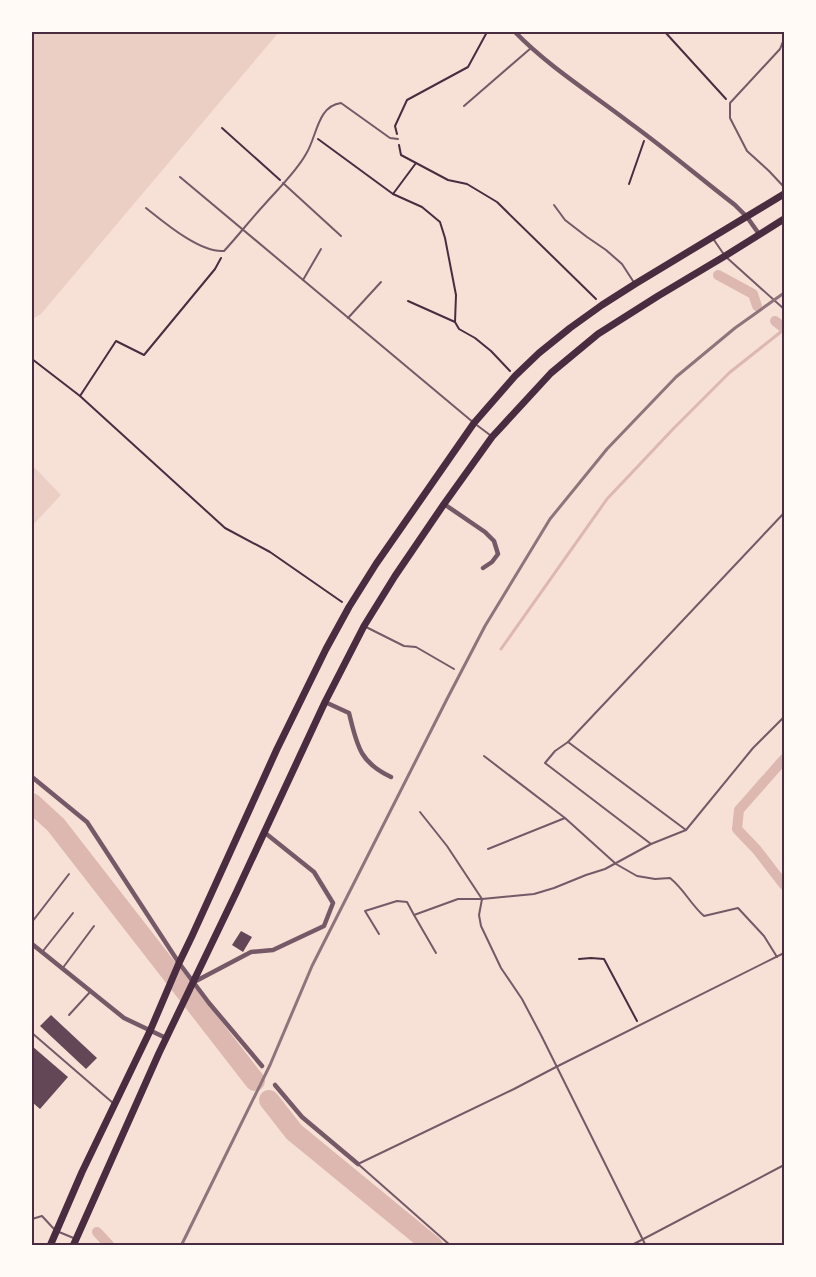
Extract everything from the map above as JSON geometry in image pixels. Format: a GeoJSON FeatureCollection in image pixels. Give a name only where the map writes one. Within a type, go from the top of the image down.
{"type":"FeatureCollection","features":[{"type":"Feature","properties":{"kind":"main road"},"geometry":{"type":"LineString","coordinates":[[50,1245],[277,750],[326,649],[349,607],[383,554],[474,423],[515,376],[547,346],[602,305],[784,194]]}},
{"type":"Feature","properties":{"kind":"main road"},"geometry":{"type":"LineString","coordinates":[[74,1242],[325,702],[364,626],[444,504],[492,437],[551,373],[598,334],[784,219]]}},
{"type":"Feature","properties":{"kind":"street"},"geometry":{"type":"LineString","coordinates":[[515,32],[531,48],[581,88],[632,124],[735,205],[759,234]]}},
{"type":"Feature","properties":{"kind":"street"},"geometry":{"type":"LineString","coordinates":[[444,504],[494,540],[498,554],[483,568]]}},
{"type":"Feature","properties":{"kind":"street"},"geometry":{"type":"LineString","coordinates":[[325,702],[349,713],[358,749],[376,770],[391,777]]}},
{"type":"Feature","properties":{"kind":"street"},"geometry":{"type":"LineString","coordinates":[[32,777],[87,822],[178,965],[262,1066]]}},
{"type":"Feature","properties":{"kind":"street"},"geometry":{"type":"LineString","coordinates":[[193,985],[251,952],[273,950],[324,926],[333,903],[314,872],[264,832]]}},
{"type":"Feature","properties":{"kind":"street"},"geometry":{"type":"LineString","coordinates":[[32,944],[124,1018],[167,1038]]}},
{"type":"Feature","properties":{"kind":"street"},"geometry":{"type":"LineString","coordinates":[[275,1085],[302,1117],[358,1164]]}},
{"type":"Feature","properties":{"kind":"lane"},"geometry":{"type":"LineString","coordinates":[[784,39],[780,49],[730,103],[730,118],[747,151],[784,187]]}},
{"type":"Feature","properties":{"kind":"lane"},"geometry":{"type":"LineString","coordinates":[[464,106],[531,48]]}},
{"type":"Feature","properties":{"kind":"lane"},"geometry":{"type":"LineString","coordinates":[[146,208],[197,244],[218,252],[224,251],[307,153],[326,110],[333,104],[341,103],[390,138],[398,140]]}},
{"type":"Feature","properties":{"kind":"lane"},"geometry":{"type":"LineString","coordinates":[[180,177],[492,437]]}},
{"type":"Feature","properties":{"kind":"lane"},"geometry":{"type":"LineString","coordinates":[[283,183],[341,236]]}},
{"type":"Feature","properties":{"kind":"lane"},"geometry":{"type":"LineString","coordinates":[[554,205],[565,220],[622,264],[635,284]]}},
{"type":"Feature","properties":{"kind":"lane"},"geometry":{"type":"LineString","coordinates":[[713,237],[725,256],[784,309]]}},
{"type":"Feature","properties":{"kind":"lane"},"geometry":{"type":"LineString","coordinates":[[302,280],[321,249]]}},
{"type":"Feature","properties":{"kind":"lane"},"geometry":{"type":"LineString","coordinates":[[348,318],[381,282]]}},
{"type":"Feature","properties":{"kind":"lane"},"geometry":{"type":"LineString","coordinates":[[651,844],[545,763],[555,751],[568,742],[784,513]]}},
{"type":"Feature","properties":{"kind":"lane"},"geometry":{"type":"LineString","coordinates":[[364,626],[404,646],[416,647],[454,669]]}},
{"type":"Feature","properties":{"kind":"lane"},"geometry":{"type":"LineString","coordinates":[[414,915],[458,899],[516,897],[554,888],[586,874],[605,869],[651,844],[686,830],[753,748],[784,717]]}},
{"type":"Feature","properties":{"kind":"lane"},"geometry":{"type":"LineString","coordinates":[[568,742],[686,830]]}},
{"type":"Feature","properties":{"kind":"lane"},"geometry":{"type":"LineString","coordinates":[[484,756],[565,818],[616,864],[637,876],[654,879],[670,878],[704,916],[738,908],[764,936],[777,957]]}},
{"type":"Feature","properties":{"kind":"lane"},"geometry":{"type":"LineString","coordinates":[[420,812],[482,899],[479,915],[481,926],[501,968],[522,999],[646,1245]]}},
{"type":"Feature","properties":{"kind":"lane"},"geometry":{"type":"LineString","coordinates":[[488,849],[565,818]]}},
{"type":"Feature","properties":{"kind":"lane"},"geometry":{"type":"LineString","coordinates":[[32,922],[69,874]]}},
{"type":"Feature","properties":{"kind":"lane"},"geometry":{"type":"LineString","coordinates":[[379,934],[365,911],[397,901],[407,902],[436,953]]}},
{"type":"Feature","properties":{"kind":"lane"},"geometry":{"type":"LineString","coordinates":[[42,953],[73,913]]}},
{"type":"Feature","properties":{"kind":"lane"},"geometry":{"type":"LineString","coordinates":[[62,970],[94,926]]}},
{"type":"Feature","properties":{"kind":"lane"},"geometry":{"type":"LineString","coordinates":[[451,1245],[358,1164],[503,1095],[555,1066],[784,953]]}},
{"type":"Feature","properties":{"kind":"lane"},"geometry":{"type":"LineString","coordinates":[[69,1015],[90,992]]}},
{"type":"Feature","properties":{"kind":"lane"},"geometry":{"type":"LineString","coordinates":[[32,1033],[114,1104]]}},
{"type":"Feature","properties":{"kind":"lane"},"geometry":{"type":"LineString","coordinates":[[630,1245],[784,1165]]}},
{"type":"Feature","properties":{"kind":"lane"},"geometry":{"type":"LineString","coordinates":[[32,1219],[42,1216],[56,1231],[74,1242]]}},
{"type":"Feature","properties":{"kind":"path"},"geometry":{"type":"LineString","coordinates":[[487,32],[468,67],[407,100],[395,126],[401,154],[448,180],[467,184],[496,202],[602,305]]}},
{"type":"Feature","properties":{"kind":"path"},"geometry":{"type":"LineString","coordinates":[[665,32],[730,103]]}},
{"type":"Feature","properties":{"kind":"path"},"geometry":{"type":"LineString","coordinates":[[222,128],[283,183]]}},
{"type":"Feature","properties":{"kind":"path"},"geometry":{"type":"LineString","coordinates":[[629,184],[646,135]]}},
{"type":"Feature","properties":{"kind":"path"},"geometry":{"type":"LineString","coordinates":[[313,136],[393,194],[422,207],[440,222],[456,295],[455,322],[459,329],[491,351],[515,376]]}},
{"type":"Feature","properties":{"kind":"path"},"geometry":{"type":"LineString","coordinates":[[393,194],[416,163]]}},
{"type":"Feature","properties":{"kind":"path"},"geometry":{"type":"LineString","coordinates":[[80,396],[116,341],[144,356],[215,269],[224,251]]}},
{"type":"Feature","properties":{"kind":"path"},"geometry":{"type":"LineString","coordinates":[[408,301],[455,322]]}},
{"type":"Feature","properties":{"kind":"path"},"geometry":{"type":"LineString","coordinates":[[32,359],[80,396],[225,528],[270,552],[349,607]]}},
{"type":"Feature","properties":{"kind":"path"},"geometry":{"type":"LineString","coordinates":[[579,960],[604,959],[640,1026]]}},
{"type":"Feature","properties":{"kind":"shaded area"},"geometry":{"type":"Polygon","coordinates":[[[32,32],[279,32],[41,314],[32,319],[32,32]]]}},
{"type":"Feature","properties":{"kind":"shaded area"},"geometry":{"type":"Polygon","coordinates":[[[32,465],[61,495],[32,526],[32,465]]]}},
{"type":"Feature","properties":{"kind":"building"},"geometry":{"type":"Polygon","coordinates":[[[241,931],[252,937],[243,952],[232,945],[241,931]]]}},
{"type":"Feature","properties":{"kind":"building"},"geometry":{"type":"Polygon","coordinates":[[[51,1015],[97,1058],[86,1069],[40,1026],[51,1015]]]}},
{"type":"Feature","properties":{"kind":"building"},"geometry":{"type":"Polygon","coordinates":[[[32,1046],[68,1077],[40,1109],[32,1102],[32,1046]]]}},
{"type":"Feature","properties":{"kind":"waterway"},"geometry":{"type":"LineString","coordinates":[[718,275],[753,294],[757,306]]}},
{"type":"Feature","properties":{"kind":"waterway"},"geometry":{"type":"LineString","coordinates":[[775,321],[784,328]]}},
{"type":"Feature","properties":{"kind":"waterway"},"geometry":{"type":"LineString","coordinates":[[784,327],[782,331],[784,333]]}},
{"type":"Feature","properties":{"kind":"waterway"},"geometry":{"type":"LineString","coordinates":[[501,649],[607,499],[729,373],[782,331]]}},
{"type":"Feature","properties":{"kind":"waterway"},"geometry":{"type":"LineString","coordinates":[[784,759],[739,810],[737,829],[757,850],[784,885]]}},
{"type":"Feature","properties":{"kind":"waterway"},"geometry":{"type":"LineString","coordinates":[[32,803],[56,825],[255,1081]]}},
{"type":"Feature","properties":{"kind":"waterway"},"geometry":{"type":"LineString","coordinates":[[269,1100],[294,1132],[433,1246]]}},
{"type":"Feature","properties":{"kind":"waterway"},"geometry":{"type":"LineString","coordinates":[[97,1232],[110,1246]]}},
{"type":"Feature","properties":{"kind":"railway"},"geometry":{"type":"LineString","coordinates":[[181,1246],[270,1065],[312,966],[447,699],[485,626],[550,519],[607,449],[676,377],[735,328],[784,293]]}}]}
